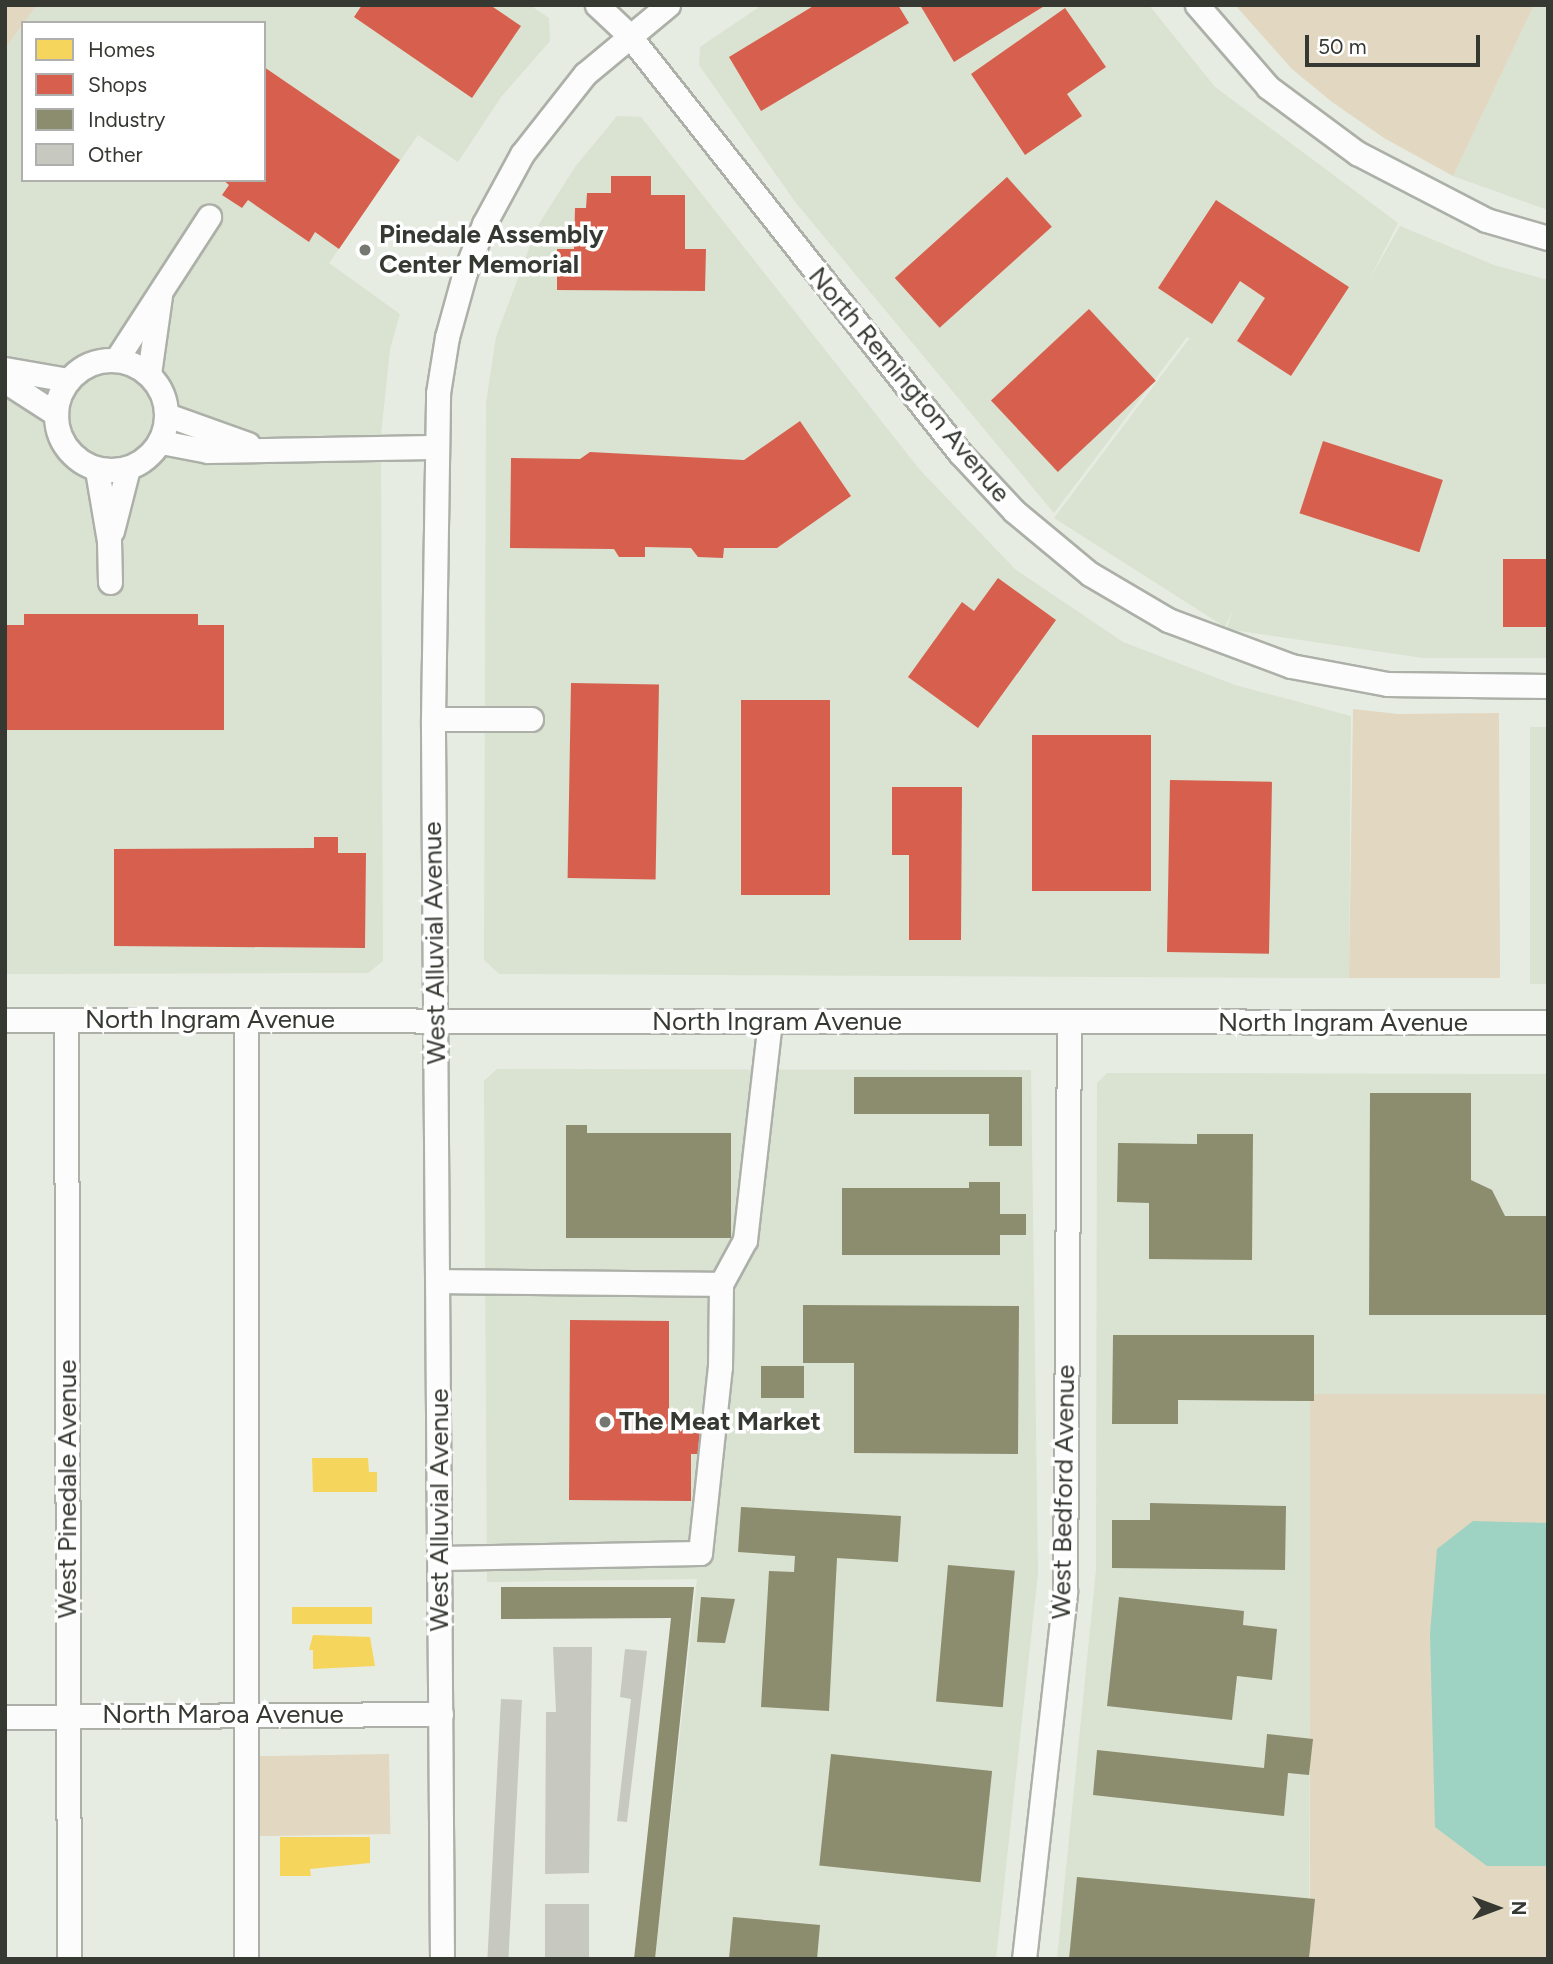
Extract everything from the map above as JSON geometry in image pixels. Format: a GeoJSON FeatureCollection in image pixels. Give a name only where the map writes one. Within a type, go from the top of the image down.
{"type":"FeatureCollection","features":[{"type":"Feature","properties":{"kind":"street","name":"North Remington Avenue"},"geometry":{"type":"LineString","coordinates":[[597,5],[628,34],[960,453],[1014,511],[1090,574],[1168,620],[1291,666],[1387,684],[1548,686]]}},
{"type":"Feature","properties":{"kind":"street","name":"West Alluvial Avenue"},"geometry":{"type":"LineString","coordinates":[[442,1959],[440,1281],[433,719],[434,447],[447,337],[484,224],[548,116],[628,34],[668,5]]}},
{"type":"Feature","properties":{"kind":"street"},"geometry":{"type":"LineString","coordinates":[[1197,5],[1268,87],[1357,153],[1451,205],[1548,238]]}},
{"type":"Feature","properties":{"kind":"street"},"geometry":{"type":"LineString","coordinates":[[116,360],[209,217]]}},
{"type":"Feature","properties":{"kind":"street"},"geometry":{"type":"LineString","coordinates":[[149,374],[161,290]]}},
{"type":"Feature","properties":{"kind":"street"},"geometry":{"type":"LineString","coordinates":[[116,360],[149,374],[160,388],[167,415],[161,442],[150,456],[128,468],[97,470],[67,449],[56,414],[68,380],[82,368],[116,360]]}},
{"type":"Feature","properties":{"kind":"street"},"geometry":{"type":"LineString","coordinates":[[5,369],[68,380]]}},
{"type":"Feature","properties":{"kind":"street"},"geometry":{"type":"LineString","coordinates":[[5,381],[56,414]]}},
{"type":"Feature","properties":{"kind":"street"},"geometry":{"type":"LineString","coordinates":[[167,415],[261,448]]}},
{"type":"Feature","properties":{"kind":"street"},"geometry":{"type":"LineString","coordinates":[[161,442],[208,451],[434,447]]}},
{"type":"Feature","properties":{"kind":"street"},"geometry":{"type":"LineString","coordinates":[[109,541],[128,468]]}},
{"type":"Feature","properties":{"kind":"street"},"geometry":{"type":"LineString","coordinates":[[97,470],[109,541],[110,582]]}},
{"type":"Feature","properties":{"kind":"street"},"geometry":{"type":"LineString","coordinates":[[433,719],[531,719]]}},
{"type":"Feature","properties":{"kind":"street","name":"North Ingram Avenue"},"geometry":{"type":"LineString","coordinates":[[5,1020],[1548,1022]]}},
{"type":"Feature","properties":{"kind":"street","name":"West Pinedale Avenue"},"geometry":{"type":"LineString","coordinates":[[66,1020],[69,1959]]}},
{"type":"Feature","properties":{"kind":"street"},"geometry":{"type":"LineString","coordinates":[[246,1020],[246,1959]]}},
{"type":"Feature","properties":{"kind":"street"},"geometry":{"type":"LineString","coordinates":[[440,1558],[700,1553],[720,1367],[721,1284],[746,1240],[770,1022]]}},
{"type":"Feature","properties":{"kind":"street","name":"West Bedford Avenue"},"geometry":{"type":"LineString","coordinates":[[1024,1959],[1065,1592],[1069,1023]]}},
{"type":"Feature","properties":{"kind":"street"},"geometry":{"type":"LineString","coordinates":[[440,1281],[721,1284]]}},
{"type":"Feature","properties":{"kind":"street","name":"North Maroa Avenue"},"geometry":{"type":"LineString","coordinates":[[5,1717],[441,1714]]}},
{"type":"Feature","properties":{"kind":"shaded area"},"geometry":{"type":"Polygon","coordinates":[[[5,5],[37,5],[25,21],[21,21],[21,27],[5,49],[5,5]]]}},
{"type":"Feature","properties":{"kind":"shaded area"},"geometry":{"type":"Polygon","coordinates":[[[37,5],[530,5],[549,18],[550,41],[501,97],[458,162],[418,135],[329,263],[400,314],[390,349],[381,435],[383,961],[368,973],[5,974],[5,49],[21,28],[21,182],[266,182],[266,21],[25,21],[37,5]]]}},
{"type":"Feature","properties":{"kind":"shaded area"},"geometry":{"type":"Polygon","coordinates":[[[762,5],[1149,5],[1215,87],[1398,223],[1369,280],[1400,226],[1494,265],[1548,280],[1548,658],[1423,658],[1226,629],[1234,608],[1225,627],[1054,518],[1189,339],[1197,344],[1187,337],[1054,513],[796,203],[699,65],[700,47],[762,5]]]}},
{"type":"Feature","properties":{"kind":"shaded area"},"geometry":{"type":"Polygon","coordinates":[[[1235,5],[1534,5],[1453,176],[1384,138],[1332,102],[1292,69],[1235,5]]]}},
{"type":"Feature","properties":{"kind":"shaded area"},"geometry":{"type":"Polygon","coordinates":[[[1534,5],[1548,5],[1548,210],[1453,176],[1534,5]]]}},
{"type":"Feature","properties":{"kind":"shaded area"},"geometry":{"type":"Polygon","coordinates":[[[617,116],[641,117],[920,470],[1015,569],[1123,642],[1235,685],[1351,716],[1349,978],[499,974],[484,960],[486,403],[496,337],[537,227],[575,167],[617,116]]]}},
{"type":"Feature","properties":{"kind":"shaded area"},"geometry":{"type":"Polygon","coordinates":[[[1353,709],[1398,714],[1499,713],[1500,978],[1349,978],[1353,709]]]}},
{"type":"Feature","properties":{"kind":"shaded area"},"geometry":{"type":"Polygon","coordinates":[[[1530,727],[1548,727],[1548,984],[1530,984],[1530,727]]]}},
{"type":"Feature","properties":{"kind":"shaded area"},"geometry":{"type":"Polygon","coordinates":[[[497,1069],[1031,1070],[1038,1573],[996,1959],[655,1959],[697,1579],[487,1582],[484,1081],[497,1069]]]}},
{"type":"Feature","properties":{"kind":"shaded area"},"geometry":{"type":"Polygon","coordinates":[[[1107,1073],[1548,1074],[1548,1394],[1311,1394],[1309,1959],[1057,1959],[1096,1570],[1097,1083],[1107,1073]]]}},
{"type":"Feature","properties":{"kind":"shaded area"},"geometry":{"type":"Polygon","coordinates":[[[1310,1394],[1548,1394],[1548,1959],[1310,1959],[1310,1394]]]}},
{"type":"Feature","properties":{"kind":"shaded area"},"geometry":{"type":"Polygon","coordinates":[[[389,1754],[390,1834],[251,1836],[250,1756],[389,1754]]]}},
{"type":"Feature","properties":{"kind":"water"},"geometry":{"type":"Polygon","coordinates":[[[1473,1521],[1548,1523],[1548,1866],[1487,1866],[1435,1827],[1430,1634],[1437,1549],[1473,1521]]]}},
{"type":"Feature","properties":{"kind":"building: Homes"},"geometry":{"type":"Polygon","coordinates":[[[312,1458],[368,1458],[369,1472],[377,1472],[377,1492],[313,1492],[312,1458]]]}},
{"type":"Feature","properties":{"kind":"building: Homes"},"geometry":{"type":"Polygon","coordinates":[[[292,1607],[372,1607],[372,1624],[292,1624],[292,1607]]]}},
{"type":"Feature","properties":{"kind":"building: Homes"},"geometry":{"type":"Polygon","coordinates":[[[313,1635],[370,1637],[375,1666],[313,1669],[313,1650],[309,1650],[313,1635]]]}},
{"type":"Feature","properties":{"kind":"building: Homes"},"geometry":{"type":"Polygon","coordinates":[[[280,1837],[370,1837],[370,1863],[310,1869],[311,1876],[280,1876],[280,1837]]]}},
{"type":"Feature","properties":{"kind":"building: Shops"},"geometry":{"type":"Polygon","coordinates":[[[362,5],[490,5],[521,26],[472,98],[354,17],[362,5]]]}},
{"type":"Feature","properties":{"kind":"building: Shops"},"geometry":{"type":"Polygon","coordinates":[[[815,5],[898,5],[909,23],[761,111],[729,57],[815,5]]]}},
{"type":"Feature","properties":{"kind":"building: Shops"},"geometry":{"type":"Polygon","coordinates":[[[920,5],[1046,5],[954,62],[920,5]]]}},
{"type":"Feature","properties":{"kind":"building: Shops"},"geometry":{"type":"Polygon","coordinates":[[[1065,8],[1106,67],[1067,94],[1082,116],[1025,155],[971,74],[1065,8]]]}},
{"type":"Feature","properties":{"kind":"building: Shops"},"geometry":{"type":"Polygon","coordinates":[[[266,68],[400,160],[339,249],[315,232],[309,242],[248,200],[242,208],[222,195],[229,185],[225,182],[266,182],[266,68]]]}},
{"type":"Feature","properties":{"kind":"building: Shops"},"geometry":{"type":"Polygon","coordinates":[[[611,176],[651,176],[651,195],[685,195],[685,249],[706,249],[705,291],[557,290],[557,249],[574,249],[575,208],[586,208],[587,193],[611,193],[611,176]]]}},
{"type":"Feature","properties":{"kind":"building: Shops"},"geometry":{"type":"Polygon","coordinates":[[[1007,177],[1052,227],[940,328],[895,278],[1007,177]]]}},
{"type":"Feature","properties":{"kind":"building: Shops"},"geometry":{"type":"Polygon","coordinates":[[[1216,200],[1349,287],[1291,376],[1237,341],[1265,298],[1240,281],[1212,324],[1158,288],[1216,200]]]}},
{"type":"Feature","properties":{"kind":"building: Shops"},"geometry":{"type":"Polygon","coordinates":[[[1089,309],[1156,381],[1058,472],[991,400],[1089,309]]]}},
{"type":"Feature","properties":{"kind":"building: Shops"},"geometry":{"type":"Polygon","coordinates":[[[800,421],[851,496],[777,548],[724,548],[723,558],[698,557],[691,548],[645,547],[645,557],[619,557],[614,549],[510,548],[511,458],[580,459],[590,452],[744,460],[800,421]]]}},
{"type":"Feature","properties":{"kind":"building: Shops"},"geometry":{"type":"Polygon","coordinates":[[[1323,441],[1443,480],[1419,552],[1300,513],[1323,441]]]}},
{"type":"Feature","properties":{"kind":"building: Shops"},"geometry":{"type":"Polygon","coordinates":[[[1503,559],[1548,559],[1548,627],[1503,627],[1503,559]]]}},
{"type":"Feature","properties":{"kind":"building: Shops"},"geometry":{"type":"Polygon","coordinates":[[[998,578],[1056,620],[978,728],[908,677],[962,602],[974,611],[998,578]]]}},
{"type":"Feature","properties":{"kind":"building: Shops"},"geometry":{"type":"Polygon","coordinates":[[[24,614],[198,614],[198,625],[224,625],[224,730],[5,730],[5,625],[24,625],[24,614]]]}},
{"type":"Feature","properties":{"kind":"building: Shops"},"geometry":{"type":"Polygon","coordinates":[[[571,683],[659,685],[656,880],[568,878],[571,683]]]}},
{"type":"Feature","properties":{"kind":"building: Shops"},"geometry":{"type":"Polygon","coordinates":[[[741,700],[830,700],[830,895],[741,895],[741,700]]]}},
{"type":"Feature","properties":{"kind":"building: Shops"},"geometry":{"type":"Polygon","coordinates":[[[1032,735],[1151,735],[1151,891],[1032,891],[1032,735]]]}},
{"type":"Feature","properties":{"kind":"building: Shops"},"geometry":{"type":"Polygon","coordinates":[[[1170,780],[1272,782],[1269,954],[1167,952],[1170,780]]]}},
{"type":"Feature","properties":{"kind":"building: Shops"},"geometry":{"type":"Polygon","coordinates":[[[892,787],[962,787],[961,940],[909,940],[909,855],[892,855],[892,787]]]}},
{"type":"Feature","properties":{"kind":"building: Shops"},"geometry":{"type":"Polygon","coordinates":[[[314,837],[338,837],[338,853],[366,853],[365,948],[114,946],[114,849],[314,848],[314,837]]]}},
{"type":"Feature","properties":{"kind":"building: Shops"},"geometry":{"type":"Polygon","coordinates":[[[570,1320],[669,1321],[669,1417],[691,1417],[691,1433],[700,1433],[700,1454],[691,1454],[691,1501],[569,1500],[570,1320]]]}},
{"type":"Feature","properties":{"kind":"building: Industry"},"geometry":{"type":"Polygon","coordinates":[[[854,1077],[1022,1077],[1022,1146],[989,1146],[989,1114],[854,1114],[854,1077]]]}},
{"type":"Feature","properties":{"kind":"building: Industry"},"geometry":{"type":"Polygon","coordinates":[[[1370,1093],[1471,1093],[1471,1180],[1492,1190],[1505,1216],[1548,1216],[1548,1315],[1369,1315],[1370,1093]]]}},
{"type":"Feature","properties":{"kind":"building: Industry"},"geometry":{"type":"Polygon","coordinates":[[[566,1125],[587,1125],[587,1133],[731,1133],[731,1238],[566,1238],[566,1125]]]}},
{"type":"Feature","properties":{"kind":"building: Industry"},"geometry":{"type":"Polygon","coordinates":[[[1197,1134],[1253,1134],[1252,1260],[1149,1259],[1149,1203],[1117,1202],[1118,1143],[1197,1144],[1197,1134]]]}},
{"type":"Feature","properties":{"kind":"building: Industry"},"geometry":{"type":"Polygon","coordinates":[[[969,1182],[1000,1182],[1000,1214],[1026,1214],[1026,1235],[1000,1235],[1000,1255],[842,1255],[842,1188],[969,1188],[969,1182]]]}},
{"type":"Feature","properties":{"kind":"building: Industry"},"geometry":{"type":"Polygon","coordinates":[[[803,1305],[1019,1306],[1018,1454],[854,1453],[854,1363],[803,1363],[803,1305]]]}},
{"type":"Feature","properties":{"kind":"building: Industry"},"geometry":{"type":"Polygon","coordinates":[[[1113,1335],[1314,1335],[1314,1401],[1178,1400],[1178,1424],[1112,1424],[1113,1335]]]}},
{"type":"Feature","properties":{"kind":"building: Industry"},"geometry":{"type":"Polygon","coordinates":[[[761,1366],[804,1366],[804,1398],[761,1398],[761,1366]]]}},
{"type":"Feature","properties":{"kind":"building: Industry"},"geometry":{"type":"Polygon","coordinates":[[[1150,1503],[1286,1506],[1285,1570],[1112,1568],[1112,1520],[1150,1520],[1150,1503]]]}},
{"type":"Feature","properties":{"kind":"building: Industry"},"geometry":{"type":"Polygon","coordinates":[[[741,1507],[901,1516],[898,1562],[837,1558],[829,1711],[761,1707],[769,1571],[794,1572],[795,1556],[738,1552],[741,1507]]]}},
{"type":"Feature","properties":{"kind":"building: Industry"},"geometry":{"type":"Polygon","coordinates":[[[948,1565],[1015,1571],[1003,1707],[936,1701],[948,1565]]]}},
{"type":"Feature","properties":{"kind":"building: Industry"},"geometry":{"type":"Polygon","coordinates":[[[501,1587],[694,1587],[655,1959],[634,1959],[671,1618],[501,1619],[501,1587]]]}},
{"type":"Feature","properties":{"kind":"building: Industry"},"geometry":{"type":"Polygon","coordinates":[[[701,1597],[735,1599],[725,1643],[697,1642],[701,1597]]]}},
{"type":"Feature","properties":{"kind":"building: Industry"},"geometry":{"type":"Polygon","coordinates":[[[1119,1597],[1244,1611],[1243,1625],[1277,1629],[1272,1680],[1237,1676],[1232,1720],[1107,1706],[1119,1597]]]}},
{"type":"Feature","properties":{"kind":"building: Industry"},"geometry":{"type":"Polygon","coordinates":[[[1267,1734],[1313,1739],[1309,1775],[1288,1773],[1284,1816],[1093,1795],[1097,1750],[1264,1768],[1267,1734]]]}},
{"type":"Feature","properties":{"kind":"building: Industry"},"geometry":{"type":"Polygon","coordinates":[[[831,1754],[992,1771],[980,1882],[819,1865],[831,1754]]]}},
{"type":"Feature","properties":{"kind":"building: Industry"},"geometry":{"type":"Polygon","coordinates":[[[1077,1877],[1315,1899],[1309,1959],[1069,1959],[1077,1877]]]}},
{"type":"Feature","properties":{"kind":"building: Industry"},"geometry":{"type":"Polygon","coordinates":[[[733,1917],[820,1925],[817,1959],[729,1959],[733,1917]]]}},
{"type":"Feature","properties":{"kind":"building: Other"},"geometry":{"type":"Polygon","coordinates":[[[553,1647],[592,1647],[589,1873],[545,1874],[546,1712],[556,1712],[553,1647]]]}},
{"type":"Feature","properties":{"kind":"building: Other"},"geometry":{"type":"Polygon","coordinates":[[[625,1649],[647,1651],[627,1822],[617,1821],[631,1699],[620,1697],[625,1649]]]}},
{"type":"Feature","properties":{"kind":"building: Other"},"geometry":{"type":"Polygon","coordinates":[[[501,1699],[522,1700],[508,1959],[487,1959],[501,1699]]]}},
{"type":"Feature","properties":{"kind":"building: Other"},"geometry":{"type":"Polygon","coordinates":[[[545,1904],[589,1904],[589,1959],[545,1959],[545,1904]]]}},
{"type":"Feature","properties":{"kind":"place","name":"Pinedale Assembly Center Memorial"},"geometry":{"type":"Point","coordinates":[365,250]}},
{"type":"Feature","properties":{"kind":"place","name":"The Meat Market"},"geometry":{"type":"Point","coordinates":[605,1422]}}]}
